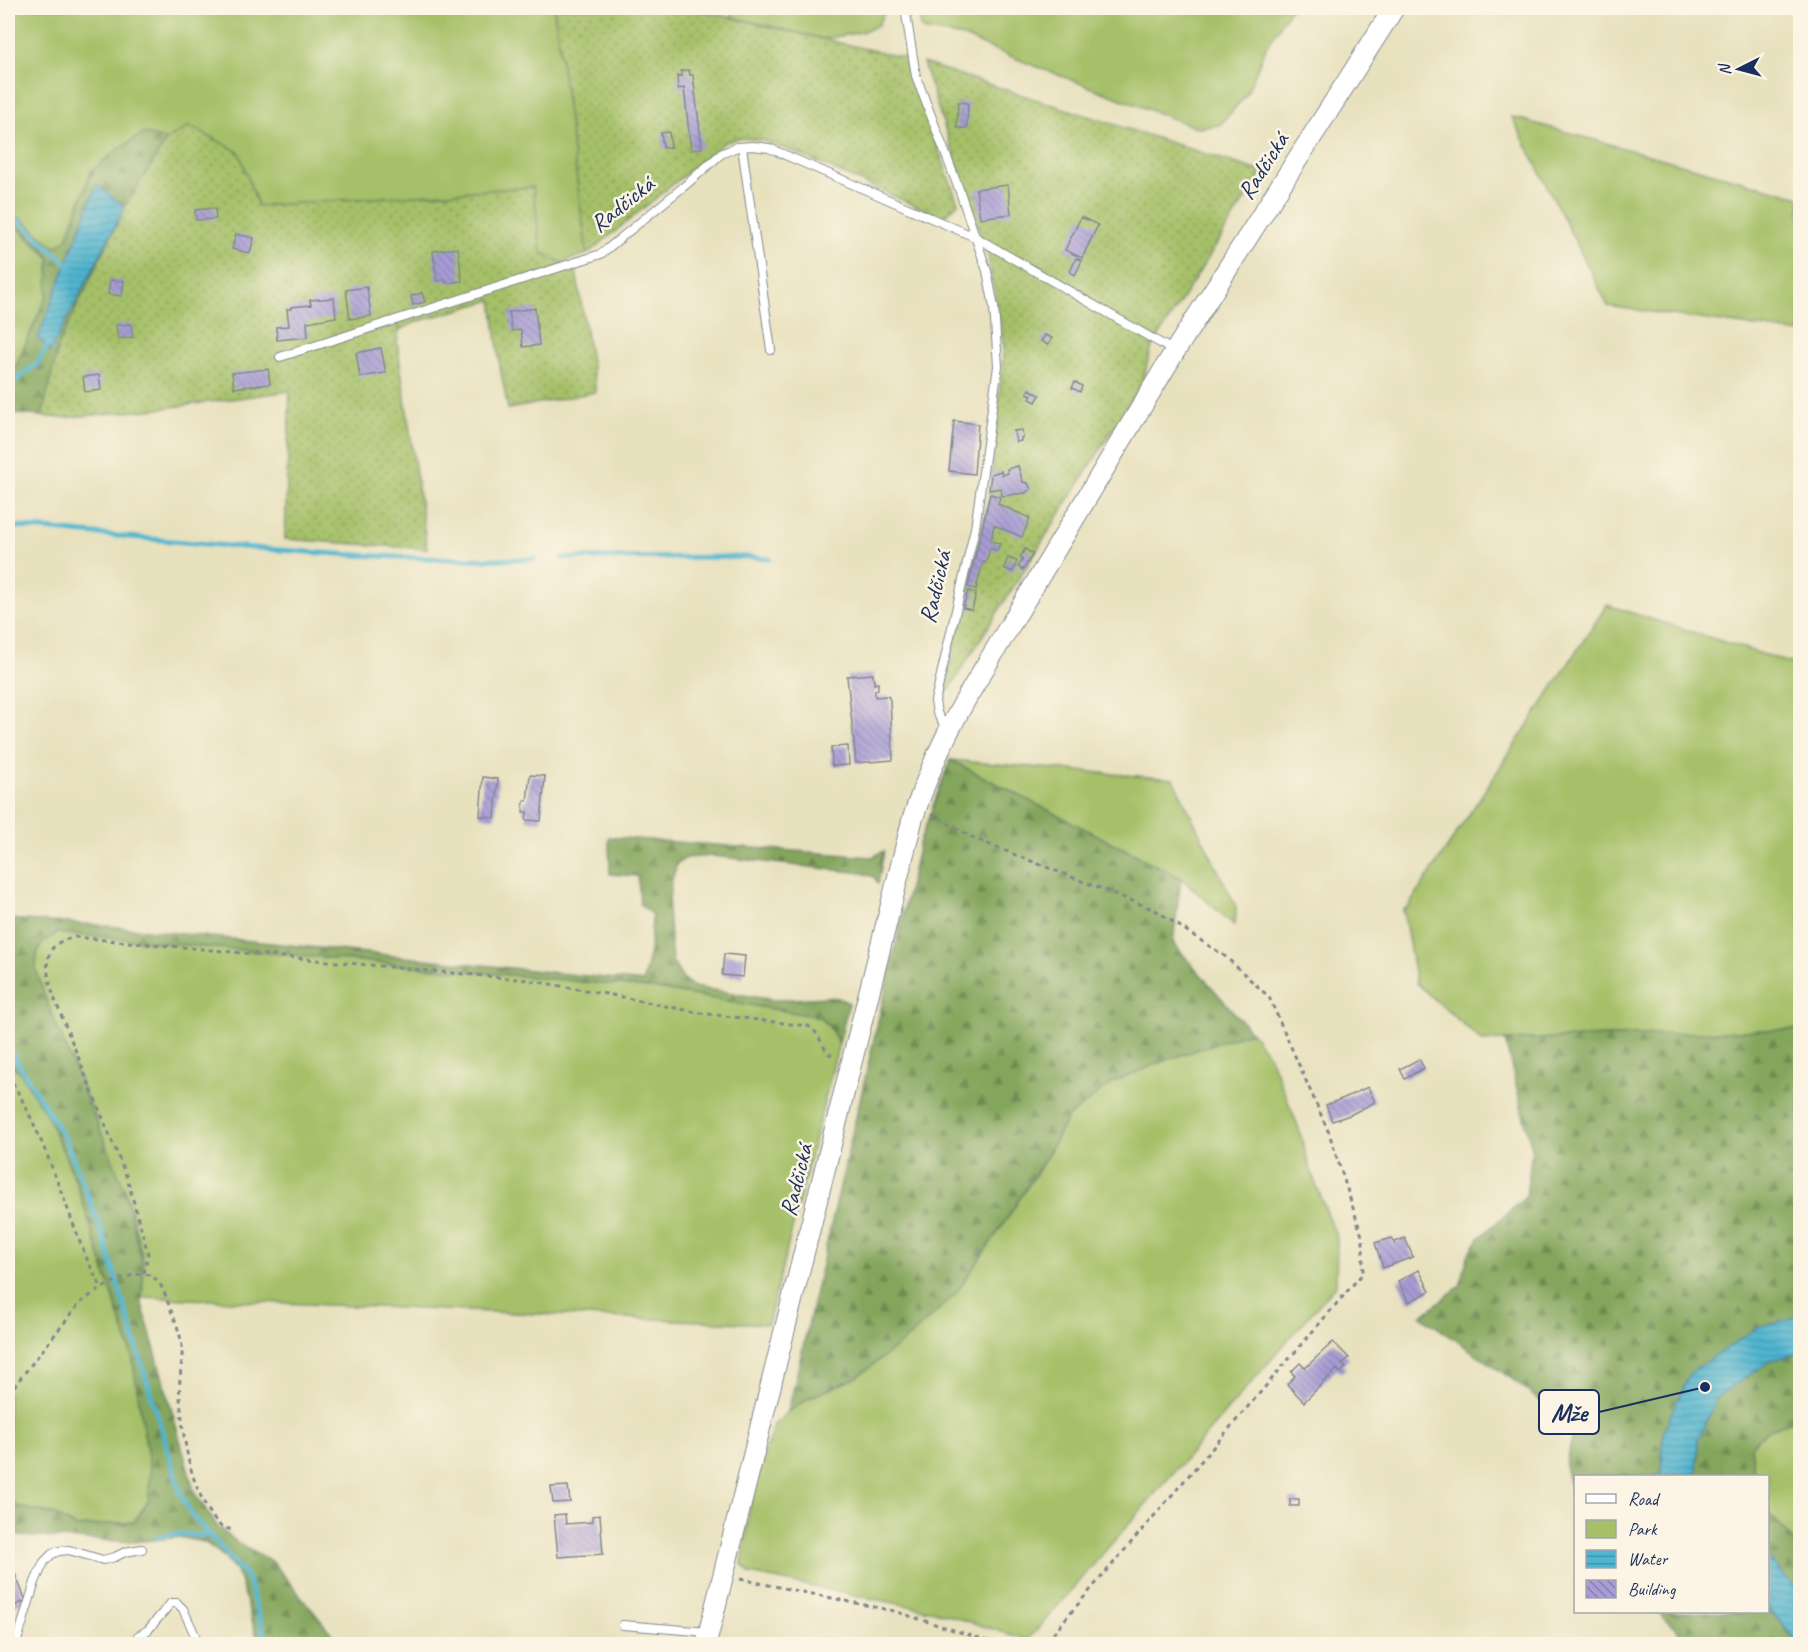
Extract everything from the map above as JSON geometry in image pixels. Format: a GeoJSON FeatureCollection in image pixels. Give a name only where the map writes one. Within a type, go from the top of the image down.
{"type":"FeatureCollection","features":[{"type":"Feature","properties":{"kind":"street","name":"Radčická"},"geometry":{"type":"LineString","coordinates":[[708,1638],[917,805],[929,770],[947,732],[1175,351],[1394,8]]}},
{"type":"Feature","properties":{"kind":"lane","name":"Radčická"},"geometry":{"type":"LineString","coordinates":[[905,12],[916,76],[977,238],[987,272],[993,307],[998,366],[975,528],[935,701],[937,713],[947,732]]}},
{"type":"Feature","properties":{"kind":"lane","name":"Radčická"},"geometry":{"type":"LineString","coordinates":[[280,357],[601,254],[721,154],[753,146],[769,148],[977,238],[1175,351]]}},
{"type":"Feature","properties":{"kind":"lane"},"geometry":{"type":"LineString","coordinates":[[742,147],[771,350]]}},
{"type":"Feature","properties":{"kind":"lane"},"geometry":{"type":"LineString","coordinates":[[16,1644],[35,1582],[44,1562],[52,1554],[69,1550],[103,1560],[142,1549]]}},
{"type":"Feature","properties":{"kind":"lane"},"geometry":{"type":"LineString","coordinates":[[138,1636],[148,1630],[171,1603],[177,1603],[183,1609],[199,1644]]}},
{"type":"Feature","properties":{"kind":"lane"},"geometry":{"type":"LineString","coordinates":[[623,1625],[708,1638]]}},
{"type":"Feature","properties":{"kind":"lane"},"geometry":{"type":"LineString","coordinates":[[8,1639],[11,1644]]}},
{"type":"Feature","properties":{"kind":"path"},"geometry":{"type":"LineString","coordinates":[[917,805],[973,838],[1155,910],[1226,957],[1269,997],[1329,1133],[1363,1239],[1362,1273],[1055,1631],[1047,1644]]}},
{"type":"Feature","properties":{"kind":"path"},"geometry":{"type":"LineString","coordinates":[[144,1274],[148,1253],[127,1178],[55,1000],[48,977],[49,954],[53,947],[63,939],[75,937],[527,980],[700,1013],[808,1026],[819,1036],[829,1054],[854,1054]]}},
{"type":"Feature","properties":{"kind":"path"},"geometry":{"type":"LineString","coordinates":[[8,1075],[42,1142],[87,1258],[102,1288]]}},
{"type":"Feature","properties":{"kind":"path"},"geometry":{"type":"LineString","coordinates":[[8,1394],[79,1304],[102,1288],[128,1277],[151,1275],[161,1286],[181,1339],[180,1397],[194,1480],[200,1496],[218,1525],[226,1530],[232,1529]]}},
{"type":"Feature","properties":{"kind":"path"},"geometry":{"type":"LineString","coordinates":[[723,1575],[894,1611],[997,1644]]}},
{"type":"Feature","properties":{"kind":"green space"},"geometry":{"type":"Polygon","coordinates":[[[8,8],[554,8],[587,254],[560,263],[541,252],[533,187],[258,206],[239,153],[189,127],[167,140],[143,133],[91,171],[67,239],[55,248],[8,208],[8,8]]]}},
{"type":"Feature","properties":{"kind":"green space"},"geometry":{"type":"Polygon","coordinates":[[[554,8],[690,8],[910,59],[914,83],[958,203],[943,218],[792,151],[761,140],[740,138],[725,142],[587,254],[554,8]]]}},
{"type":"Feature","properties":{"kind":"green space"},"geometry":{"type":"Polygon","coordinates":[[[732,8],[887,8],[877,26],[861,32],[825,39],[732,17],[732,8]]]}},
{"type":"Feature","properties":{"kind":"green space"},"geometry":{"type":"Polygon","coordinates":[[[917,8],[1291,8],[1266,47],[1246,95],[1220,125],[1197,128],[964,37],[922,30],[917,8]]]}},
{"type":"Feature","properties":{"kind":"green space"},"geometry":{"type":"Polygon","coordinates":[[[923,63],[1262,172],[1152,347],[1141,385],[946,694],[943,692],[990,494],[1004,346],[988,257],[923,63]]]}},
{"type":"Feature","properties":{"kind":"green space"},"geometry":{"type":"Polygon","coordinates":[[[1512,117],[1800,197],[1800,333],[1608,306],[1512,117]]]}},
{"type":"Feature","properties":{"kind":"green space"},"geometry":{"type":"Polygon","coordinates":[[[189,126],[239,152],[258,206],[533,187],[541,252],[576,271],[596,392],[508,409],[500,367],[492,300],[416,322],[399,330],[397,342],[427,549],[285,539],[290,391],[158,409],[61,418],[42,416],[59,344],[127,203],[167,140],[189,126]]]}},
{"type":"Feature","properties":{"kind":"green space"},"geometry":{"type":"Polygon","coordinates":[[[143,133],[167,140],[127,203],[59,344],[42,416],[8,413],[8,381],[47,295],[50,258],[41,247],[8,219],[8,208],[55,247],[67,239],[91,172],[114,152],[143,133]]]}},
{"type":"Feature","properties":{"kind":"green space"},"geometry":{"type":"Polygon","coordinates":[[[8,219],[50,258],[47,295],[8,381],[8,219]]]}},
{"type":"Feature","properties":{"kind":"green space"},"geometry":{"type":"Polygon","coordinates":[[[1607,605],[1800,666],[1800,732],[1797,750],[1800,760],[1800,1029],[1482,1041],[1416,983],[1403,910],[1408,907],[1607,605]]]}},
{"type":"Feature","properties":{"kind":"green space"},"geometry":{"type":"Polygon","coordinates":[[[950,760],[1173,779],[1236,907],[1235,926],[1181,878],[950,760]]]}},
{"type":"Feature","properties":{"kind":"green space"},"geometry":{"type":"Polygon","coordinates":[[[950,760],[1181,878],[1173,943],[1251,1032],[1166,1060],[1113,1082],[1068,1117],[1008,1217],[957,1292],[913,1334],[857,1377],[809,1398],[788,1412],[919,844],[950,760]]]}},
{"type":"Feature","properties":{"kind":"green space"},"geometry":{"type":"Polygon","coordinates":[[[609,837],[872,857],[884,851],[878,883],[874,877],[863,873],[712,856],[686,858],[677,863],[671,883],[668,910],[672,960],[682,978],[694,987],[774,1000],[838,998],[849,1003],[839,1043],[829,1026],[820,1017],[651,988],[57,933],[43,942],[37,953],[36,970],[48,1005],[125,1190],[143,1265],[142,1304],[195,1494],[218,1527],[245,1548],[272,1561],[340,1644],[259,1644],[235,1569],[222,1555],[204,1542],[179,1537],[134,1542],[20,1536],[8,1527],[8,1499],[18,1507],[53,1514],[76,1527],[134,1522],[149,1500],[150,1470],[132,1356],[76,1181],[48,1117],[20,1072],[8,1062],[8,919],[98,925],[643,982],[650,951],[652,915],[640,904],[638,876],[610,874],[609,837]]]}},
{"type":"Feature","properties":{"kind":"green space"},"geometry":{"type":"Polygon","coordinates":[[[57,933],[650,988],[820,1017],[829,1026],[839,1043],[768,1324],[142,1297],[142,1255],[125,1190],[48,1005],[36,970],[37,953],[43,942],[57,933]]]}},
{"type":"Feature","properties":{"kind":"green space"},"geometry":{"type":"Polygon","coordinates":[[[1800,1029],[1800,1316],[1758,1328],[1664,1430],[1661,1475],[1574,1475],[1574,1500],[1565,1466],[1575,1428],[1516,1382],[1421,1316],[1460,1286],[1469,1253],[1480,1237],[1526,1197],[1532,1150],[1505,1040],[1800,1029]]]}},
{"type":"Feature","properties":{"kind":"green space"},"geometry":{"type":"Polygon","coordinates":[[[1251,1032],[1270,1057],[1298,1126],[1310,1169],[1337,1239],[1336,1285],[1028,1640],[935,1611],[750,1574],[742,1564],[750,1505],[774,1425],[809,1398],[857,1377],[913,1334],[957,1292],[1046,1158],[1068,1117],[1113,1082],[1166,1060],[1251,1032]]]}},
{"type":"Feature","properties":{"kind":"green space"},"geometry":{"type":"Polygon","coordinates":[[[8,1062],[20,1072],[48,1117],[76,1181],[132,1356],[150,1470],[149,1500],[134,1522],[76,1527],[53,1514],[18,1507],[8,1499],[8,1062]]]}},
{"type":"Feature","properties":{"kind":"green space"},"geometry":{"type":"Polygon","coordinates":[[[1800,1353],[1800,1418],[1767,1430],[1751,1446],[1754,1475],[1698,1475],[1698,1439],[1717,1397],[1772,1360],[1800,1353]]]}},
{"type":"Feature","properties":{"kind":"green space"},"geometry":{"type":"Polygon","coordinates":[[[1800,1418],[1800,1550],[1769,1512],[1769,1475],[1754,1475],[1751,1446],[1767,1430],[1800,1418]]]}},
{"type":"Feature","properties":{"kind":"green space"},"geometry":{"type":"Polygon","coordinates":[[[1769,1512],[1800,1550],[1800,1593],[1769,1559],[1769,1512]]]}},
{"type":"Feature","properties":{"kind":"green space"},"geometry":{"type":"Polygon","coordinates":[[[1769,1609],[1796,1644],[1686,1644],[1682,1635],[1659,1613],[1769,1613],[1769,1609]]]}},
{"type":"Feature","properties":{"kind":"water"},"geometry":{"type":"Polygon","coordinates":[[[97,185],[125,207],[50,352],[38,338],[97,185]]]}},
{"type":"Feature","properties":{"kind":"water"},"geometry":{"type":"Polygon","coordinates":[[[1800,1316],[1800,1353],[1772,1360],[1717,1397],[1698,1439],[1698,1475],[1661,1475],[1664,1430],[1690,1373],[1758,1327],[1800,1316]]]}},
{"type":"Feature","properties":{"kind":"water"},"geometry":{"type":"Polygon","coordinates":[[[1769,1559],[1800,1593],[1800,1644],[1796,1644],[1795,1639],[1769,1609],[1769,1559]]]}},
{"type":"Feature","properties":{"kind":"building"},"geometry":{"type":"Polygon","coordinates":[[[689,70],[690,75],[693,75],[702,148],[691,150],[684,88],[678,89],[677,76],[682,76],[681,71],[689,70]]]}},
{"type":"Feature","properties":{"kind":"building"},"geometry":{"type":"Polygon","coordinates":[[[958,102],[968,103],[967,128],[957,128],[958,102]]]}},
{"type":"Feature","properties":{"kind":"building"},"geometry":{"type":"Polygon","coordinates":[[[669,132],[671,147],[663,148],[661,133],[669,132]]]}},
{"type":"Feature","properties":{"kind":"building"},"geometry":{"type":"Polygon","coordinates":[[[1008,185],[1011,214],[980,218],[976,189],[1008,185]]]}},
{"type":"Feature","properties":{"kind":"building"},"geometry":{"type":"Polygon","coordinates":[[[215,208],[216,219],[196,220],[195,210],[215,208]]]}},
{"type":"Feature","properties":{"kind":"building"},"geometry":{"type":"Polygon","coordinates":[[[1081,217],[1098,225],[1082,258],[1065,250],[1081,217]]]}},
{"type":"Feature","properties":{"kind":"building"},"geometry":{"type":"Polygon","coordinates":[[[236,234],[254,238],[250,253],[232,249],[236,234]]]}},
{"type":"Feature","properties":{"kind":"building"},"geometry":{"type":"Polygon","coordinates":[[[458,248],[462,281],[446,283],[446,280],[437,281],[433,251],[458,248]]]}},
{"type":"Feature","properties":{"kind":"building"},"geometry":{"type":"Polygon","coordinates":[[[1076,258],[1082,261],[1075,275],[1070,272],[1076,258]]]}},
{"type":"Feature","properties":{"kind":"building"},"geometry":{"type":"Polygon","coordinates":[[[110,280],[124,281],[122,296],[108,294],[110,280]]]}},
{"type":"Feature","properties":{"kind":"building"},"geometry":{"type":"Polygon","coordinates":[[[367,287],[371,316],[350,319],[346,290],[367,287]]]}},
{"type":"Feature","properties":{"kind":"building"},"geometry":{"type":"Polygon","coordinates":[[[422,293],[425,302],[413,305],[411,296],[422,293]]]}},
{"type":"Feature","properties":{"kind":"building"},"geometry":{"type":"Polygon","coordinates":[[[334,298],[336,317],[307,322],[308,337],[277,340],[276,327],[289,326],[287,309],[311,305],[310,300],[334,298]]]}},
{"type":"Feature","properties":{"kind":"building"},"geometry":{"type":"Polygon","coordinates":[[[535,308],[539,345],[523,347],[521,330],[512,331],[509,312],[535,308]]]}},
{"type":"Feature","properties":{"kind":"building"},"geometry":{"type":"Polygon","coordinates":[[[131,324],[133,337],[118,339],[116,325],[131,324]]]}},
{"type":"Feature","properties":{"kind":"building"},"geometry":{"type":"Polygon","coordinates":[[[1045,335],[1052,338],[1048,345],[1041,341],[1045,335]]]}},
{"type":"Feature","properties":{"kind":"building"},"geometry":{"type":"Polygon","coordinates":[[[381,348],[386,373],[360,377],[356,353],[381,348]]]}},
{"type":"Feature","properties":{"kind":"building"},"geometry":{"type":"Polygon","coordinates":[[[268,369],[270,384],[234,388],[232,373],[268,369]]]}},
{"type":"Feature","properties":{"kind":"building"},"geometry":{"type":"Polygon","coordinates":[[[99,375],[101,390],[85,392],[83,377],[99,375]]]}},
{"type":"Feature","properties":{"kind":"building"},"geometry":{"type":"Polygon","coordinates":[[[1075,382],[1082,386],[1080,392],[1072,388],[1075,382]]]}},
{"type":"Feature","properties":{"kind":"building"},"geometry":{"type":"Polygon","coordinates":[[[1029,389],[1040,395],[1036,402],[1030,399],[1032,395],[1027,393],[1029,389]]]}},
{"type":"Feature","properties":{"kind":"building"},"geometry":{"type":"Polygon","coordinates":[[[954,421],[978,424],[974,474],[949,471],[954,421]]]}},
{"type":"Feature","properties":{"kind":"building"},"geometry":{"type":"Polygon","coordinates":[[[1022,430],[1021,441],[1016,442],[1014,431],[1022,430]]]}},
{"type":"Feature","properties":{"kind":"building"},"geometry":{"type":"Polygon","coordinates":[[[1018,466],[1023,482],[1028,483],[1031,489],[1025,493],[1002,496],[1001,488],[989,490],[991,474],[1001,471],[1002,475],[1008,473],[1007,469],[1018,466]]]}},
{"type":"Feature","properties":{"kind":"building"},"geometry":{"type":"Polygon","coordinates":[[[990,494],[1000,497],[998,504],[1030,518],[1022,537],[994,525],[991,541],[1000,544],[997,551],[990,548],[986,563],[983,562],[976,589],[968,587],[990,494]]]}},
{"type":"Feature","properties":{"kind":"building"},"geometry":{"type":"Polygon","coordinates":[[[1025,549],[1033,554],[1023,570],[1018,567],[1025,549]]]}},
{"type":"Feature","properties":{"kind":"building"},"geometry":{"type":"Polygon","coordinates":[[[1008,558],[1017,561],[1013,572],[1004,568],[1008,558]]]}},
{"type":"Feature","properties":{"kind":"building"},"geometry":{"type":"Polygon","coordinates":[[[968,591],[976,593],[972,610],[963,608],[968,591]]]}},
{"type":"Feature","properties":{"kind":"building"},"geometry":{"type":"Polygon","coordinates":[[[873,674],[874,684],[878,683],[875,697],[888,696],[890,700],[893,760],[856,763],[847,676],[873,674]]]}},
{"type":"Feature","properties":{"kind":"building"},"geometry":{"type":"Polygon","coordinates":[[[848,746],[849,765],[832,766],[831,747],[848,746]]]}},
{"type":"Feature","properties":{"kind":"building"},"geometry":{"type":"Polygon","coordinates":[[[530,775],[545,776],[541,821],[526,820],[527,812],[523,812],[524,800],[527,801],[530,775]]]}},
{"type":"Feature","properties":{"kind":"building"},"geometry":{"type":"Polygon","coordinates":[[[483,777],[498,779],[495,818],[480,816],[483,777]]]}},
{"type":"Feature","properties":{"kind":"building"},"geometry":{"type":"Polygon","coordinates":[[[724,954],[745,956],[743,977],[722,975],[724,954]]]}},
{"type":"Feature","properties":{"kind":"building"},"geometry":{"type":"Polygon","coordinates":[[[1419,1059],[1424,1068],[1405,1079],[1400,1069],[1419,1059]]]}},
{"type":"Feature","properties":{"kind":"building"},"geometry":{"type":"Polygon","coordinates":[[[1368,1087],[1375,1102],[1332,1121],[1326,1105],[1368,1087]]]}},
{"type":"Feature","properties":{"kind":"building"},"geometry":{"type":"Polygon","coordinates":[[[1392,1238],[1395,1245],[1395,1242],[1405,1238],[1413,1257],[1383,1268],[1375,1243],[1392,1238]]]}},
{"type":"Feature","properties":{"kind":"building"},"geometry":{"type":"Polygon","coordinates":[[[1419,1270],[1430,1291],[1409,1302],[1398,1281],[1419,1270]]]}},
{"type":"Feature","properties":{"kind":"building"},"geometry":{"type":"Polygon","coordinates":[[[1333,1342],[1349,1358],[1342,1364],[1346,1368],[1340,1373],[1337,1369],[1304,1402],[1287,1384],[1295,1376],[1291,1372],[1300,1363],[1305,1368],[1333,1342]]]}},
{"type":"Feature","properties":{"kind":"building"},"geometry":{"type":"Polygon","coordinates":[[[568,1486],[570,1502],[553,1503],[551,1487],[568,1486]]]}},
{"type":"Feature","properties":{"kind":"building"},"geometry":{"type":"Polygon","coordinates":[[[1290,1499],[1299,1499],[1299,1506],[1290,1506],[1290,1499]]]}},
{"type":"Feature","properties":{"kind":"building"},"geometry":{"type":"Polygon","coordinates":[[[565,1514],[566,1524],[592,1522],[592,1516],[600,1515],[603,1554],[558,1557],[554,1515],[565,1514]]]}},
{"type":"Feature","properties":{"kind":"building"},"geometry":{"type":"Polygon","coordinates":[[[8,1556],[26,1601],[8,1608],[8,1556]]]}},
{"type":"Feature","properties":{"kind":"building"},"geometry":{"type":"Polygon","coordinates":[[[1111,1641],[1125,1641],[1125,1644],[1111,1644],[1111,1641]]]}},
{"type":"Feature","properties":{"kind":"waterway"},"geometry":{"type":"LineString","coordinates":[[8,211],[71,267]]}},
{"type":"Feature","properties":{"kind":"waterway"},"geometry":{"type":"LineString","coordinates":[[8,386],[38,363],[48,343]]}},
{"type":"Feature","properties":{"kind":"waterway"},"geometry":{"type":"LineString","coordinates":[[8,526],[336,554],[534,559]]}},
{"type":"Feature","properties":{"kind":"waterway"},"geometry":{"type":"LineString","coordinates":[[562,558],[748,557],[770,559]]}},
{"type":"Feature","properties":{"kind":"waterway"},"geometry":{"type":"LineString","coordinates":[[8,1047],[66,1141],[102,1232],[181,1494],[191,1514],[247,1577],[267,1644]]}},
{"type":"Feature","properties":{"kind":"waterway"},"geometry":{"type":"LineString","coordinates":[[156,1537],[176,1534],[210,1536]]}},
{"type":"Feature","properties":{"kind":"place","name":"Mže"},"geometry":{"type":"Point","coordinates":[1705,1387]}}]}
